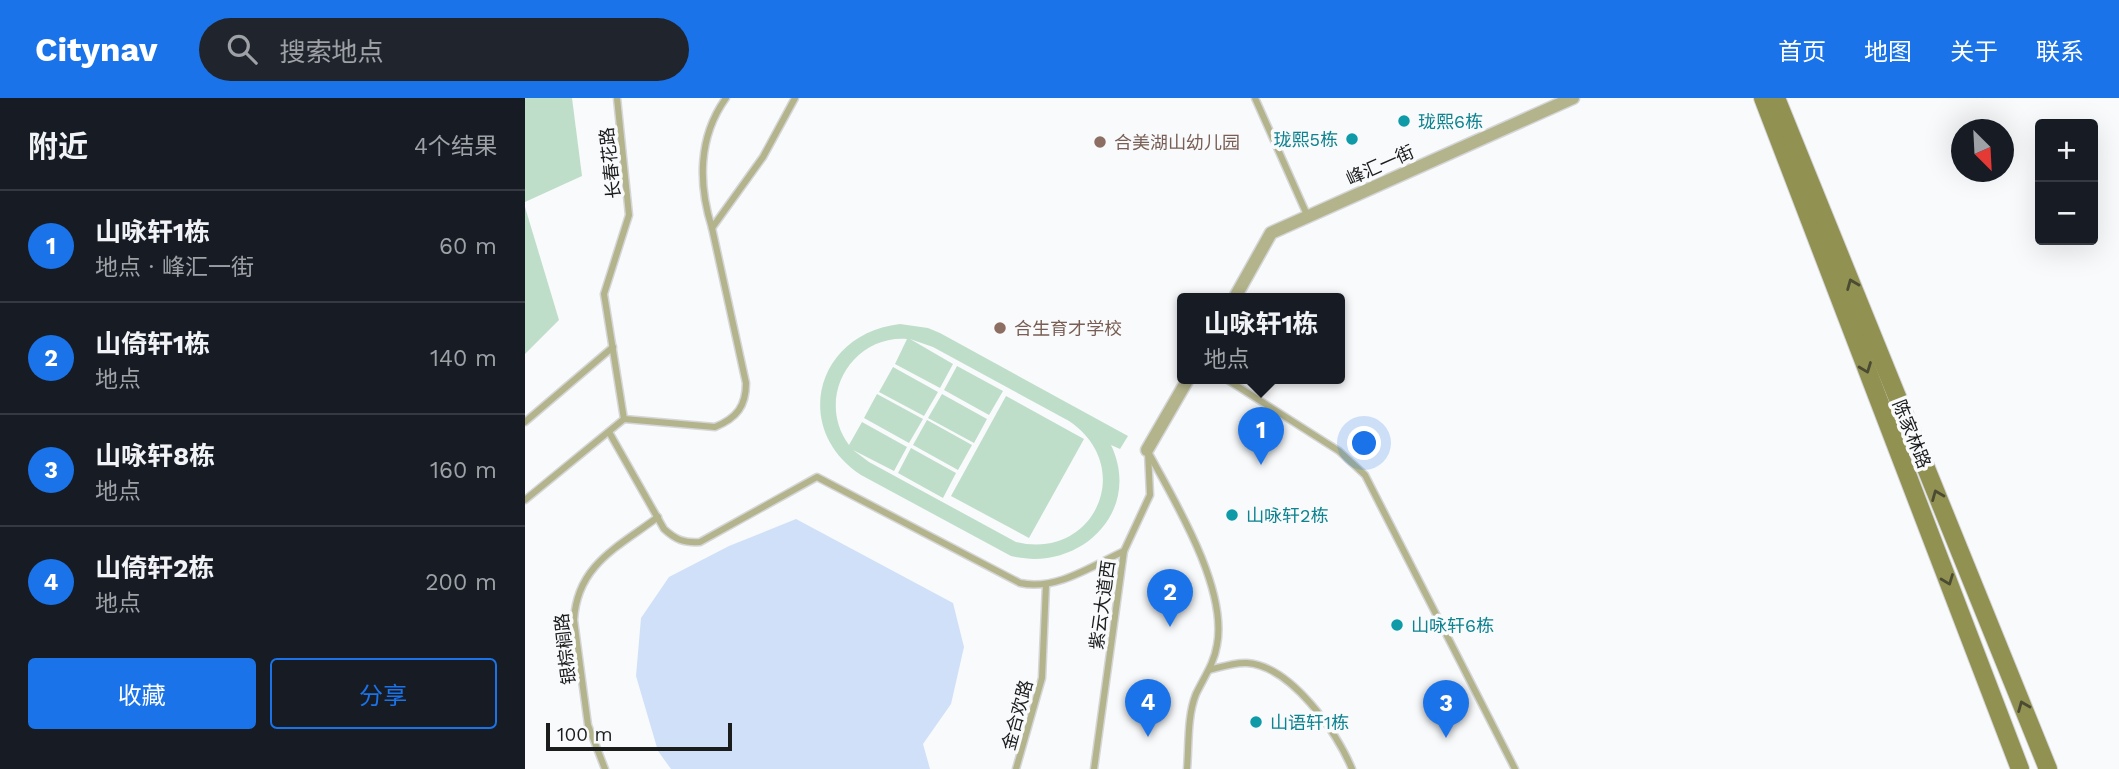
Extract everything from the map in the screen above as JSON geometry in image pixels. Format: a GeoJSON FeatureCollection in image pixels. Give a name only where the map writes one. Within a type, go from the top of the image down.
{"type":"FeatureCollection","features":[{"type":"Feature","properties":{"kind":"main road","name":"陈家林路"},"geometry":{"type":"LineString","coordinates":[[1763,98],[2020,769]]}},
{"type":"Feature","properties":{"kind":"main road","name":"陈家林路"},"geometry":{"type":"LineString","coordinates":[[1776,98],[2048,769]]}},
{"type":"Feature","properties":{"kind":"street","name":"峰汇一街"},"geometry":{"type":"LineString","coordinates":[[1237,293],[1271,233],[1573,98]]}},
{"type":"Feature","properties":{"kind":"street"},"geometry":{"type":"LineString","coordinates":[[1147,450],[1185,384]]}},
{"type":"Feature","properties":{"kind":"lane","name":"长春花路"},"geometry":{"type":"LineString","coordinates":[[617,98],[629,215],[604,294],[624,419]]}},
{"type":"Feature","properties":{"kind":"lane"},"geometry":{"type":"LineString","coordinates":[[525,500],[624,419],[715,427],[729,421],[740,411],[746,398],[746,383],[705,204],[702,179],[703,154],[710,130],[726,98]]}},
{"type":"Feature","properties":{"kind":"lane"},"geometry":{"type":"LineString","coordinates":[[712,228],[763,157],[795,98]]}},
{"type":"Feature","properties":{"kind":"lane"},"geometry":{"type":"LineString","coordinates":[[1255,98],[1308,216]]}},
{"type":"Feature","properties":{"kind":"lane"},"geometry":{"type":"LineString","coordinates":[[525,422],[613,347]]}},
{"type":"Feature","properties":{"kind":"lane"},"geometry":{"type":"LineString","coordinates":[[1234,384],[1339,451],[1365,475],[1515,769]]}},
{"type":"Feature","properties":{"kind":"lane"},"geometry":{"type":"LineString","coordinates":[[609,432],[664,530],[674,538],[687,542],[700,541],[817,477],[1020,583],[1046,585],[1124,551]]}},
{"type":"Feature","properties":{"kind":"lane"},"geometry":{"type":"LineString","coordinates":[[1147,450],[1213,585],[1218,604],[1217,644],[1192,709],[1187,769]]}},
{"type":"Feature","properties":{"kind":"lane","name":"紫云大道西"},"geometry":{"type":"LineString","coordinates":[[1094,769],[1124,551],[1150,495],[1147,450]]}},
{"type":"Feature","properties":{"kind":"lane","name":"银棕榈路"},"geometry":{"type":"LineString","coordinates":[[605,769],[588,725],[574,620],[575,603],[589,572],[658,517]]}},
{"type":"Feature","properties":{"kind":"lane","name":"金合欢路"},"geometry":{"type":"LineString","coordinates":[[1016,769],[1042,678],[1046,585]]}},
{"type":"Feature","properties":{"kind":"lane"},"geometry":{"type":"LineString","coordinates":[[1209,670],[1247,663],[1262,666],[1275,674],[1303,695],[1326,721],[1345,750],[1352,769]]}},
{"type":"Feature","properties":{"kind":"green space"},"geometry":{"type":"Polygon","coordinates":[[[525,98],[572,98],[582,176],[525,202],[525,98]]]}},
{"type":"Feature","properties":{"kind":"green space"},"geometry":{"type":"Polygon","coordinates":[[[525,207],[559,320],[525,354],[525,207]]]}},
{"type":"Feature","properties":{"kind":"green space"},"geometry":{"type":"Polygon","coordinates":[[[900,324],[928,328],[1128,436],[1120,449],[1111,445],[1119,470],[1118,493],[1111,514],[1099,532],[1081,546],[1060,555],[1036,559],[1011,556],[861,475],[839,455],[825,433],[820,409],[823,385],[832,363],[849,345],[872,331],[900,324]],[[907,339],[887,341],[870,347],[855,359],[844,373],[836,408],[839,427],[849,445],[862,422],[907,447],[894,471],[853,450],[869,462],[1016,542],[1043,544],[1067,538],[1085,524],[1097,506],[1103,485],[1100,462],[1089,440],[1069,421],[933,347],[910,339],[953,364],[940,388],[895,364],[907,339]]]}},
{"type":"Feature","properties":{"kind":"green space"},"geometry":{"type":"Polygon","coordinates":[[[957,366],[1003,391],[989,415],[944,390],[957,366]]]}},
{"type":"Feature","properties":{"kind":"green space"},"geometry":{"type":"Polygon","coordinates":[[[893,367],[938,392],[924,416],[879,392],[893,367]]]}},
{"type":"Feature","properties":{"kind":"green space"},"geometry":{"type":"Polygon","coordinates":[[[877,394],[923,419],[909,443],[864,418],[877,394]]]}},
{"type":"Feature","properties":{"kind":"green space"},"geometry":{"type":"Polygon","coordinates":[[[942,394],[987,419],[974,443],[928,418],[942,394]]]}},
{"type":"Feature","properties":{"kind":"green space"},"geometry":{"type":"Polygon","coordinates":[[[1006,396],[1084,439],[1029,538],[951,496],[1006,396]]]}},
{"type":"Feature","properties":{"kind":"green space"},"geometry":{"type":"Polygon","coordinates":[[[927,420],[972,445],[958,470],[913,445],[927,420]]]}},
{"type":"Feature","properties":{"kind":"green space"},"geometry":{"type":"Polygon","coordinates":[[[911,448],[956,473],[943,498],[898,473],[911,448]]]}},
{"type":"Feature","properties":{"kind":"water"},"geometry":{"type":"Polygon","coordinates":[[[796,519],[953,603],[964,647],[951,704],[923,744],[930,769],[671,769],[658,751],[636,676],[641,618],[669,577],[729,546],[796,519]]]}},
{"type":"Feature","properties":{"kind":"place","name":"珑熙6栋"},"geometry":{"type":"Point","coordinates":[1404,121]}},
{"type":"Feature","properties":{"kind":"place","name":"珑熙5栋"},"geometry":{"type":"Point","coordinates":[1352,139]}},
{"type":"Feature","properties":{"kind":"place","name":"合美湖山幼儿园"},"geometry":{"type":"Point","coordinates":[1100,142]}},
{"type":"Feature","properties":{"kind":"place","name":"合生育才学校"},"geometry":{"type":"Point","coordinates":[1000,328]}},
{"type":"Feature","properties":{"kind":"place","name":"山咏轩1栋"},"geometry":{"type":"Point","coordinates":[1261,465]}},
{"type":"Feature","properties":{"kind":"place","name":"山咏轩2栋"},"geometry":{"type":"Point","coordinates":[1232,515]}},
{"type":"Feature","properties":{"kind":"place","name":"山咏轩6栋"},"geometry":{"type":"Point","coordinates":[1397,625]}},
{"type":"Feature","properties":{"kind":"place","name":"山倚轩1栋"},"geometry":{"type":"Point","coordinates":[1170,627]}},
{"type":"Feature","properties":{"kind":"place","name":"山语轩1栋"},"geometry":{"type":"Point","coordinates":[1256,722]}},
{"type":"Feature","properties":{"kind":"place","name":"山倚轩2栋"},"geometry":{"type":"Point","coordinates":[1148,737]}},
{"type":"Feature","properties":{"kind":"place","name":"山咏轩8栋"},"geometry":{"type":"Point","coordinates":[1446,738]}}]}
